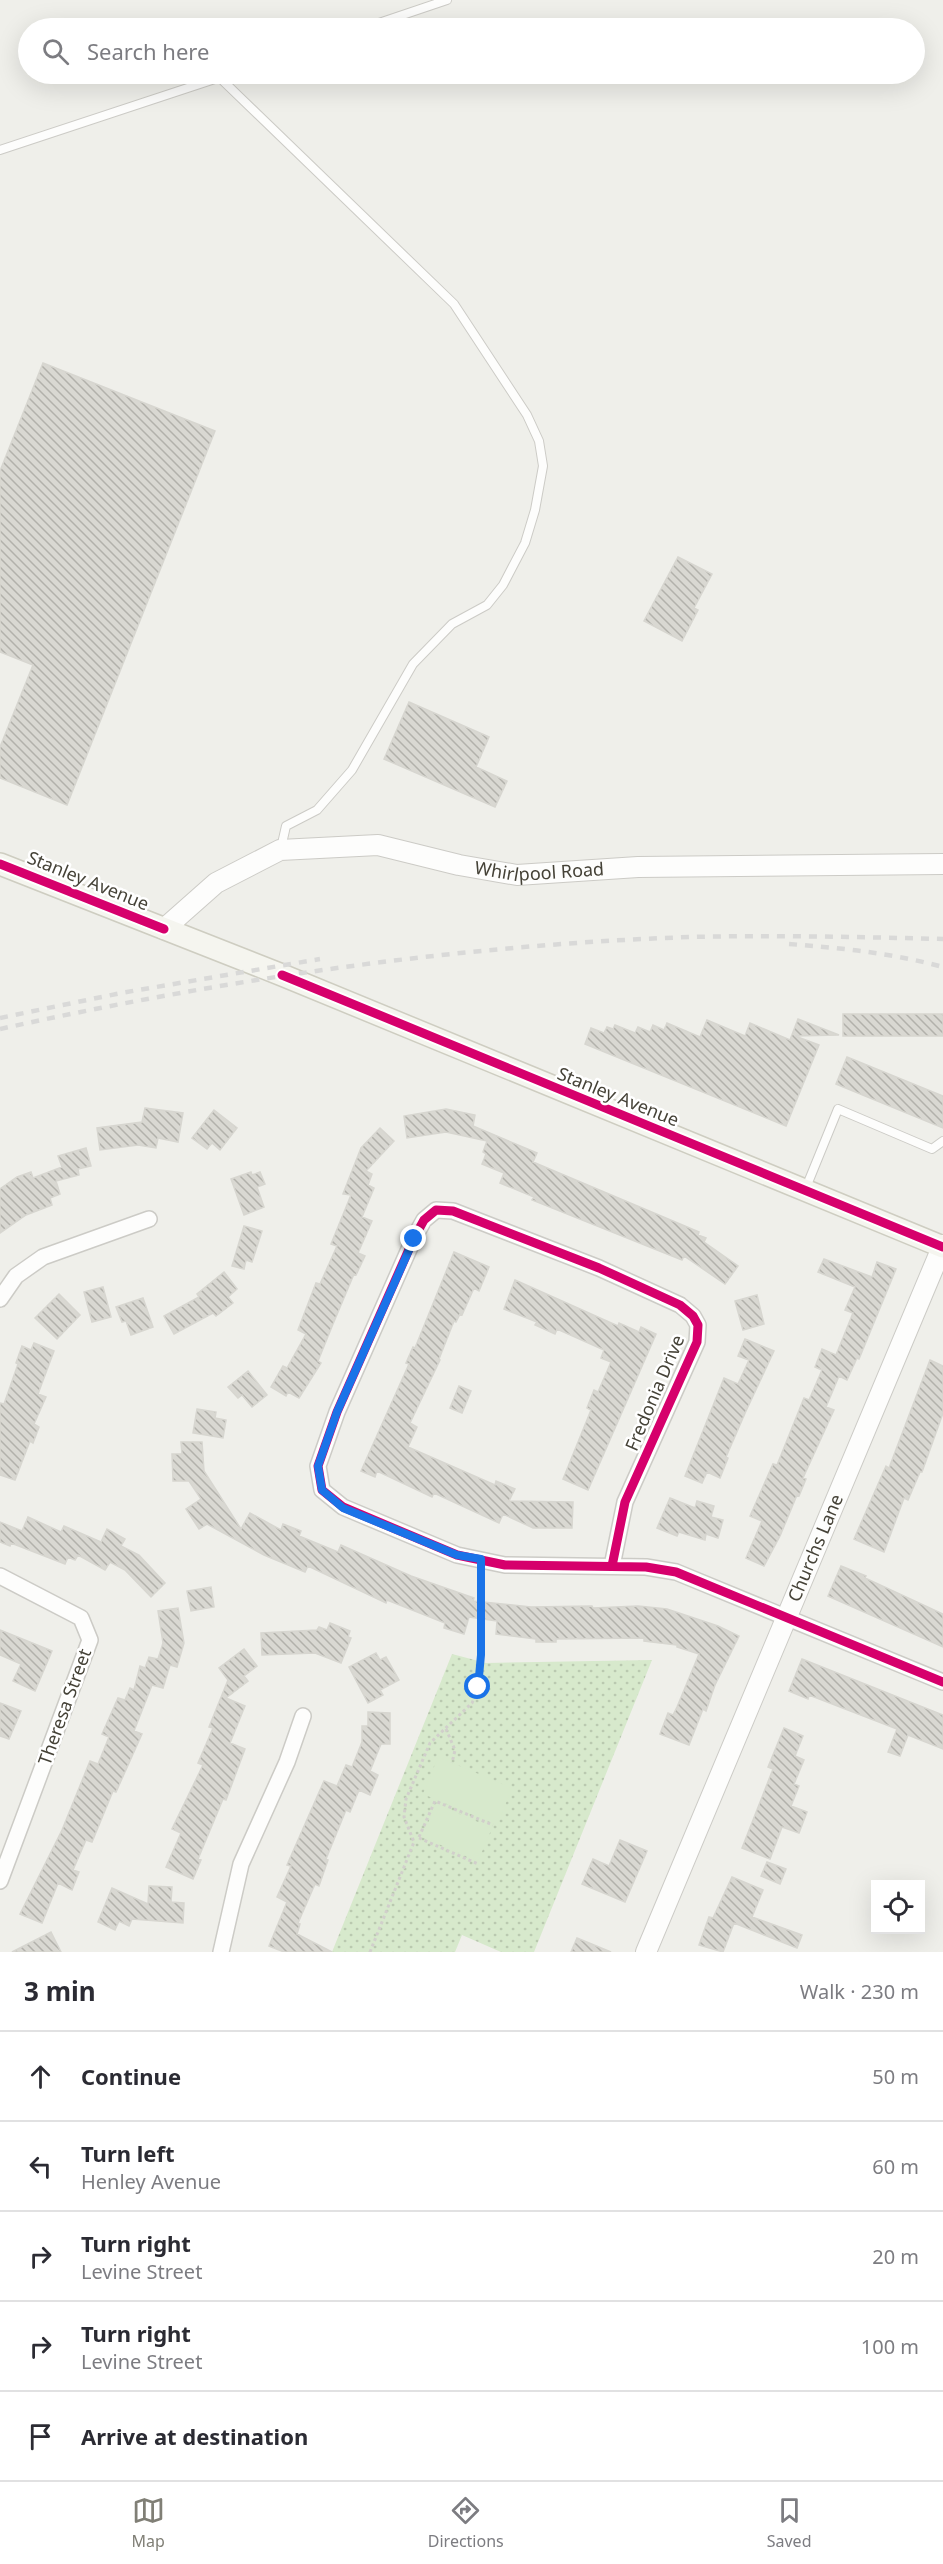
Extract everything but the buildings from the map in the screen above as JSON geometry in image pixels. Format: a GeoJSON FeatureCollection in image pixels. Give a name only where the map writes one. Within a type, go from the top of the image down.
{"type":"FeatureCollection","features":[{"type":"Feature","properties":{"kind":"main road","name":"Stanley Avenue"},"geometry":{"type":"LineString","coordinates":[[0,864],[943,1246]]}},
{"type":"Feature","properties":{"kind":"street","name":"Whirlpool Road"},"geometry":{"type":"LineString","coordinates":[[164,929],[216,883],[280,850],[378,844],[459,865],[517,875],[638,867],[943,864]]}},
{"type":"Feature","properties":{"kind":"street","name":"Fredonia Drive"},"geometry":{"type":"LineString","coordinates":[[481,1559],[457,1555],[343,1508],[322,1490],[318,1466],[337,1412],[414,1239],[424,1220],[436,1209],[453,1211],[599,1268],[680,1305],[693,1316],[698,1325],[697,1342],[625,1502],[612,1566]]}},
{"type":"Feature","properties":{"kind":"street"},"geometry":{"type":"LineString","coordinates":[[0,1299],[16,1276],[43,1257],[149,1219]]}},
{"type":"Feature","properties":{"kind":"street","name":"Churchs Lane"},"geometry":{"type":"LineString","coordinates":[[646,1952],[943,1246]]}},
{"type":"Feature","properties":{"kind":"street"},"geometry":{"type":"LineString","coordinates":[[481,1559],[506,1565],[612,1566],[676,1572],[943,1682]]}},
{"type":"Feature","properties":{"kind":"street","name":"Theresa Street"},"geometry":{"type":"LineString","coordinates":[[0,1576],[81,1618],[90,1640],[0,1881]]}},
{"type":"Feature","properties":{"kind":"street"},"geometry":{"type":"LineString","coordinates":[[221,1952],[242,1864],[286,1762],[303,1716]]}},
{"type":"Feature","properties":{"kind":"lane"},"geometry":{"type":"LineString","coordinates":[[394,18],[447,0]]}},
{"type":"Feature","properties":{"kind":"lane"},"geometry":{"type":"LineString","coordinates":[[0,150],[198,84]]}},
{"type":"Feature","properties":{"kind":"lane"},"geometry":{"type":"LineString","coordinates":[[226,84],[454,304],[527,416],[539,441],[543,466],[535,510],[525,543],[503,585],[487,605],[452,624],[413,664],[352,770],[317,810],[286,826],[280,850]]}},
{"type":"Feature","properties":{"kind":"lane"},"geometry":{"type":"LineString","coordinates":[[804,1191],[838,1109],[932,1149],[943,1141]]}},
{"type":"Feature","properties":{"kind":"path"},"geometry":{"type":"LineString","coordinates":[[478,1863],[416,1837],[405,1822],[404,1805],[430,1743],[472,1704],[477,1692],[481,1655],[481,1559]]}},
{"type":"Feature","properties":{"kind":"path"},"geometry":{"type":"LineString","coordinates":[[446,1729],[455,1750],[452,1763]]}},
{"type":"Feature","properties":{"kind":"path"},"geometry":{"type":"LineString","coordinates":[[370,1952],[416,1837],[435,1801],[493,1825]]}},
{"type":"Feature","properties":{"kind":"green space"},"geometry":{"type":"Polygon","coordinates":[[[452,1654],[486,1663],[652,1660],[534,1952],[501,1952],[462,1935],[455,1952],[332,1952],[452,1654]]]}},
{"type":"Feature","properties":{"kind":"green space"},"geometry":{"type":"Polygon","coordinates":[[[438,1757],[512,1788],[497,1825],[423,1794],[438,1757]]]}},
{"type":"Feature","properties":{"kind":"green space"},"geometry":{"type":"Polygon","coordinates":[[[436,1804],[492,1828],[478,1861],[422,1837],[436,1804]]]}},
{"type":"Feature","properties":{"kind":"railway"},"geometry":{"type":"LineString","coordinates":[[0,1029],[257,980],[429,956],[603,941],[690,937],[943,939]]}},
{"type":"Feature","properties":{"kind":"railway"},"geometry":{"type":"LineString","coordinates":[[789,944],[866,952],[943,967]]}},
{"type":"Feature","properties":{"kind":"railway"},"geometry":{"type":"LineString","coordinates":[[0,1018],[121,993],[320,959]]}},
{"type":"Feature","properties":{"kind":"cycle path"},"geometry":{"type":"LineString","coordinates":[[0,864],[164,929]]}},
{"type":"Feature","properties":{"kind":"cycle path"},"geometry":{"type":"LineString","coordinates":[[282,975],[943,1247]]}},
{"type":"Feature","properties":{"kind":"cycle path"},"geometry":{"type":"LineString","coordinates":[[612,1566],[625,1502],[697,1342],[698,1325],[693,1316],[680,1305],[599,1268],[453,1211],[436,1210],[424,1220],[414,1238],[337,1412],[318,1466],[322,1490],[343,1507],[457,1555],[505,1565],[646,1567],[676,1572],[943,1682]]}},
{"type":"Feature","properties":{"kind":"route"},"geometry":{"type":"LineString","coordinates":[[414,1239],[337,1412],[318,1466],[322,1490],[343,1508],[457,1555],[481,1559],[481,1655],[478,1687]]}}]}
